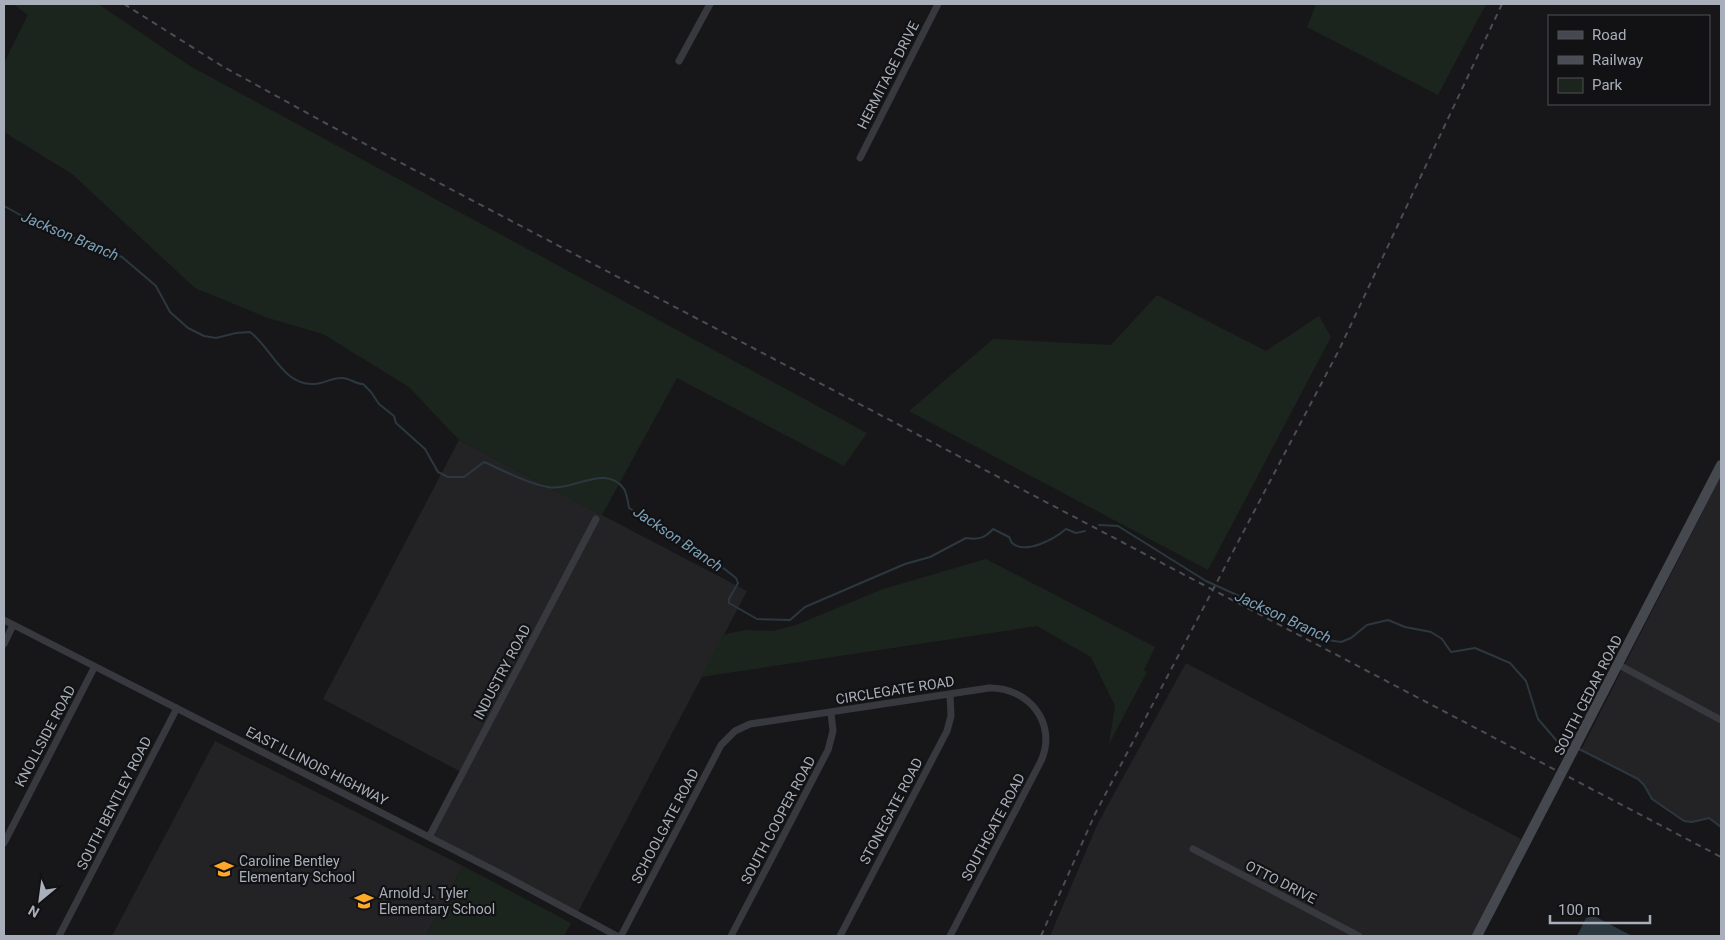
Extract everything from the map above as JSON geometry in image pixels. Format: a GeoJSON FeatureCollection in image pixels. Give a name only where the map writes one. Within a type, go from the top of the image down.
{"type":"FeatureCollection","features":[{"type":"Feature","properties":{"kind":"main road","name":"SOUTH CEDAR ROAD"},"geometry":{"type":"LineString","coordinates":[[1477,936],[1580,741],[1721,465]]}},
{"type":"Feature","properties":{"kind":"street"},"geometry":{"type":"LineString","coordinates":[[680,61],[710,4]]}},
{"type":"Feature","properties":{"kind":"street","name":"HERMITAGE DRIVE"},"geometry":{"type":"LineString","coordinates":[[860,158],[938,4]]}},
{"type":"Feature","properties":{"kind":"street","name":"INDUSTRY ROAD"},"geometry":{"type":"LineString","coordinates":[[430,837],[596,519]]}},
{"type":"Feature","properties":{"kind":"street","name":"EAST ILLINOIS HIGHWAY"},"geometry":{"type":"LineString","coordinates":[[4,620],[94,668],[177,708],[430,837],[617,936]]}},
{"type":"Feature","properties":{"kind":"street"},"geometry":{"type":"LineString","coordinates":[[4,644],[13,625]]}},
{"type":"Feature","properties":{"kind":"street"},"geometry":{"type":"LineString","coordinates":[[1619,665],[1721,720]]}},
{"type":"Feature","properties":{"kind":"street","name":"KNOLLSIDE ROAD"},"geometry":{"type":"LineString","coordinates":[[4,843],[94,668]]}},
{"type":"Feature","properties":{"kind":"street","name":"CIRCLEGATE ROAD"},"geometry":{"type":"LineString","coordinates":[[735,731],[750,724],[989,688],[1009,690],[1031,703],[1038,712],[1044,726]]}},
{"type":"Feature","properties":{"kind":"street","name":"STONEGATE ROAD"},"geometry":{"type":"LineString","coordinates":[[840,936],[947,731],[951,716],[950,694]]}},
{"type":"Feature","properties":{"kind":"street","name":"SOUTH BENTLEY ROAD"},"geometry":{"type":"LineString","coordinates":[[59,936],[177,708]]}},
{"type":"Feature","properties":{"kind":"street","name":"SOUTH COOPER ROAD"},"geometry":{"type":"LineString","coordinates":[[732,936],[828,750],[833,731],[831,713]]}},
{"type":"Feature","properties":{"kind":"street","name":"SOUTHGATE ROAD"},"geometry":{"type":"LineString","coordinates":[[950,936],[1041,762],[1046,745],[1044,726]]}},
{"type":"Feature","properties":{"kind":"street","name":"SCHOOLGATE ROAD"},"geometry":{"type":"LineString","coordinates":[[621,936],[721,745],[735,731]]}},
{"type":"Feature","properties":{"kind":"street","name":"OTTO DRIVE"},"geometry":{"type":"LineString","coordinates":[[1193,849],[1359,936]]}},
{"type":"Feature","properties":{"kind":"shaded area"},"geometry":{"type":"Polygon","coordinates":[[[459,440],[747,591],[578,912],[433,836],[465,774],[323,699],[459,440]]]}},
{"type":"Feature","properties":{"kind":"shaded area"},"geometry":{"type":"Polygon","coordinates":[[[1721,476],[1721,827],[1709,818],[1692,822],[1684,821],[1652,799],[1645,785],[1638,780],[1581,750],[1721,476]]]}},
{"type":"Feature","properties":{"kind":"shaded area"},"geometry":{"type":"Polygon","coordinates":[[[1186,663],[1521,839],[1472,936],[1050,936],[1098,823],[1186,663]]]}},
{"type":"Feature","properties":{"kind":"shaded area","name":"Caroline Bentley Elementary School"},"geometry":{"type":"Polygon","coordinates":[[[215,741],[463,866],[426,936],[112,936],[215,741]]]}},
{"type":"Feature","properties":{"kind":"shaded area"},"geometry":{"type":"Polygon","coordinates":[[[1592,916],[1632,936],[1577,936],[1586,918],[1592,916]]]}},
{"type":"Feature","properties":{"kind":"green space"},"geometry":{"type":"Polygon","coordinates":[[[13,4],[98,4],[190,66],[867,433],[844,466],[677,378],[602,515],[459,440],[409,387],[323,334],[268,318],[195,288],[72,174],[4,132],[4,63],[28,15],[13,4]]]}},
{"type":"Feature","properties":{"kind":"green space"},"geometry":{"type":"Polygon","coordinates":[[[1316,4],[1486,4],[1438,95],[1307,27],[1316,4]]]}},
{"type":"Feature","properties":{"kind":"green space"},"geometry":{"type":"Polygon","coordinates":[[[1157,295],[1266,351],[1319,316],[1331,337],[1208,570],[909,411],[993,339],[1111,345],[1157,295]]]}},
{"type":"Feature","properties":{"kind":"green space"},"geometry":{"type":"Polygon","coordinates":[[[986,559],[1155,647],[1144,670],[1147,672],[1109,744],[1115,706],[1091,657],[1037,626],[701,677],[722,635],[745,630],[773,631],[796,625],[883,589],[986,559]]]}},
{"type":"Feature","properties":{"kind":"green space"},"geometry":{"type":"Polygon","coordinates":[[[463,866],[571,923],[564,936],[426,936],[463,866]]]}},
{"type":"Feature","properties":{"kind":"waterway","name":"Jackson Branch"},"geometry":{"type":"LineString","coordinates":[[4,206],[31,221],[122,257],[156,286],[170,312],[188,328],[204,336],[216,338],[250,332],[294,379],[303,383],[314,384],[344,378],[363,384],[379,404],[394,416],[396,423],[425,449],[438,472],[448,477],[464,477],[484,462],[524,480],[548,487],[567,486],[598,478],[608,478],[617,482],[625,491],[629,508],[697,550],[736,578],[738,583],[729,599],[729,603],[757,619],[790,620],[805,607],[905,564],[930,557],[966,538],[981,538],[993,529],[1009,537],[1012,543],[1025,547],[1047,541],[1066,529],[1076,533],[1085,531]]}},
{"type":"Feature","properties":{"kind":"waterway","name":"Jackson Branch"},"geometry":{"type":"LineString","coordinates":[[1099,525],[1118,526],[1206,581],[1281,615],[1328,640],[1341,642],[1351,638],[1367,625],[1388,620],[1405,627],[1431,632],[1442,639],[1451,652],[1475,648],[1510,663],[1526,681],[1538,719],[1557,741],[1572,745]]}},
{"type":"Feature","properties":{"kind":"waterway","name":"Jackson Branch"},"geometry":{"type":"LineString","coordinates":[[1579,749],[1638,779],[1652,799],[1684,821],[1692,822],[1709,818],[1721,827]]}},
{"type":"Feature","properties":{"kind":"railway"},"geometry":{"type":"LineString","coordinates":[[124,4],[222,66],[327,124],[1721,857]]}},
{"type":"Feature","properties":{"kind":"railway"},"geometry":{"type":"LineString","coordinates":[[1041,936],[1095,814],[1339,350],[1502,4]]}},
{"type":"Feature","properties":{"kind":"place","name":"Caroline Bentley Elementary School"},"geometry":{"type":"Point","coordinates":[224,869]}},
{"type":"Feature","properties":{"kind":"place","name":"Arnold J. Tyler Elementary School"},"geometry":{"type":"Point","coordinates":[364,901]}}]}
